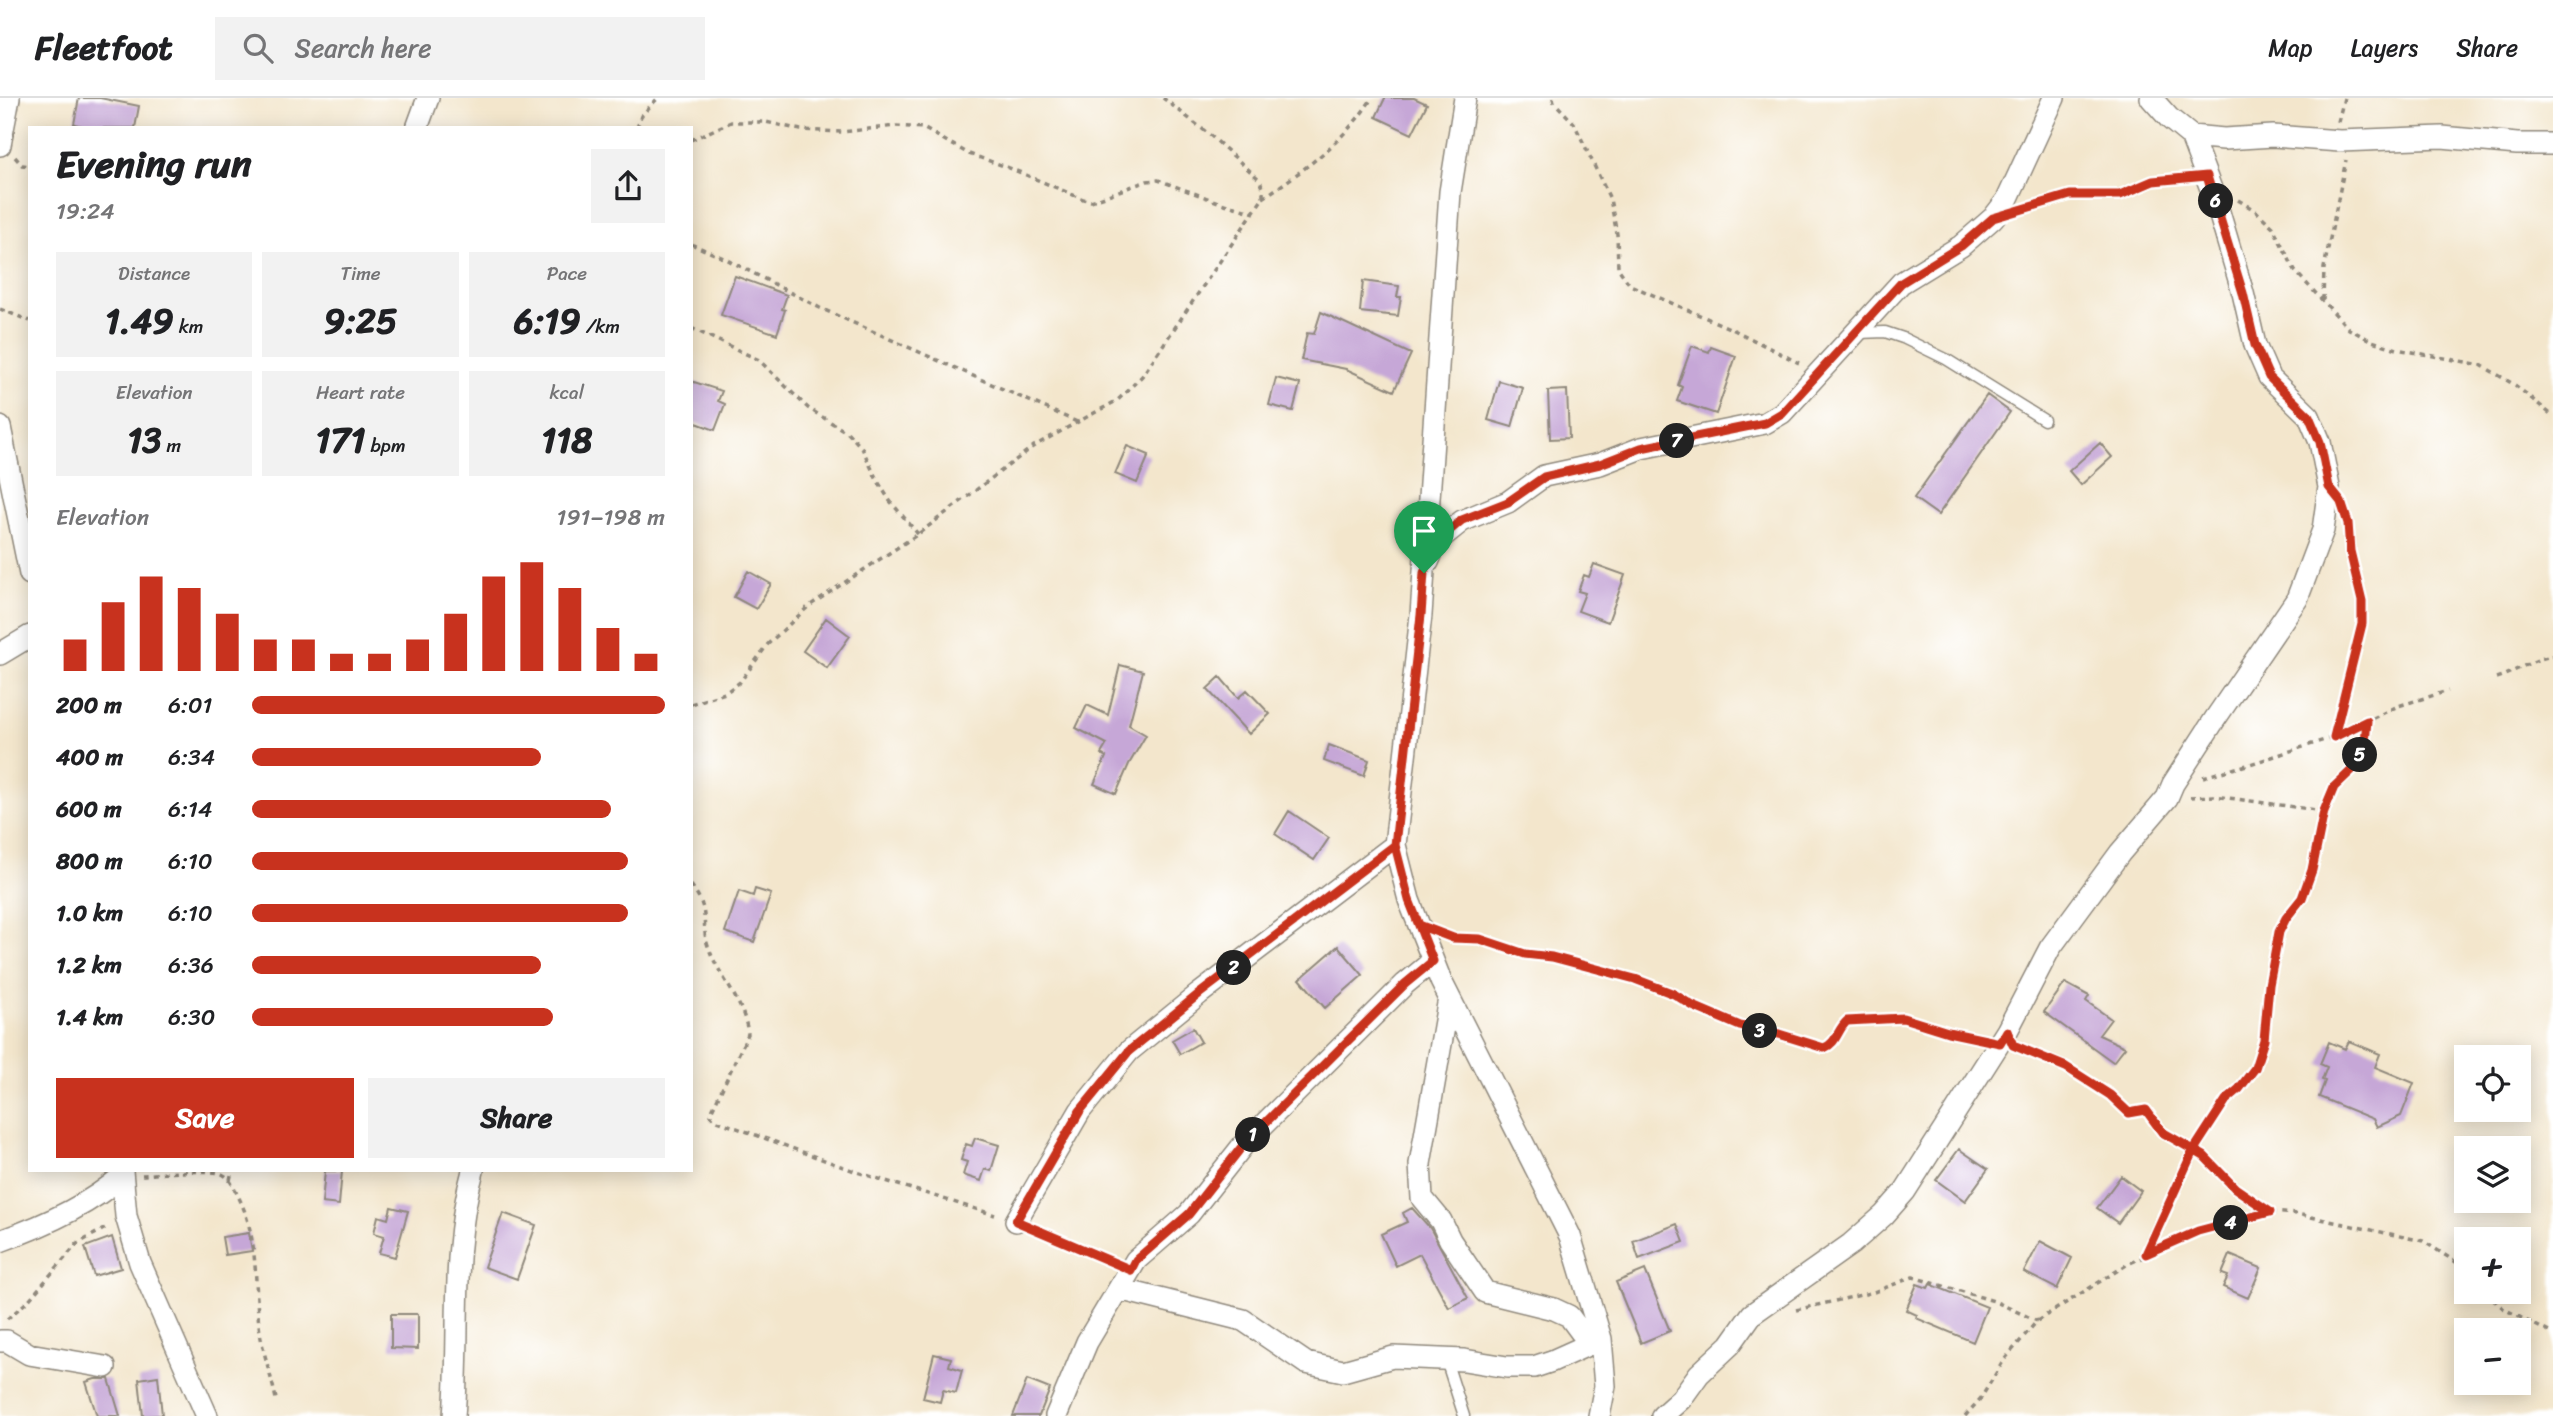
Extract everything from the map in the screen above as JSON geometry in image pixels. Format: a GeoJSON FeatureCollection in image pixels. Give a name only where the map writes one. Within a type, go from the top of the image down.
{"type":"FeatureCollection","features":[{"type":"Feature","properties":{"kind":"street"},"geometry":{"type":"LineString","coordinates":[[0,145],[9,98]]}},
{"type":"Feature","properties":{"kind":"street"},"geometry":{"type":"LineString","coordinates":[[418,126],[428,98]]}},
{"type":"Feature","properties":{"kind":"street"},"geometry":{"type":"LineString","coordinates":[[1424,573],[1437,541],[1462,520],[1508,502],[1544,477],[1600,464],[1641,448],[1765,423],[1782,413],[1901,283],[1961,246],[1993,218],[2007,200],[2054,98]]}},
{"type":"Feature","properties":{"kind":"street"},"geometry":{"type":"LineString","coordinates":[[1662,1416],[1681,1399],[1699,1374],[1730,1345],[1752,1314],[1850,1244],[1884,1216],[1905,1191],[2003,1037],[2050,948],[2170,791],[2297,599],[2323,530],[2329,487],[2320,442],[2309,416],[2269,377],[2255,345],[2243,293],[2207,176],[2191,136],[2169,118],[2151,98]]}},
{"type":"Feature","properties":{"kind":"street"},"geometry":{"type":"LineString","coordinates":[[1463,101],[1450,191],[1421,615],[1395,845],[1409,900],[1449,998],[1570,1236],[1605,1386],[1599,1416]]}},
{"type":"Feature","properties":{"kind":"street"},"geometry":{"type":"LineString","coordinates":[[2191,136],[2224,139],[2273,135],[2340,141],[2442,137],[2517,144],[2553,144]]}},
{"type":"Feature","properties":{"kind":"street"},"geometry":{"type":"LineString","coordinates":[[0,427],[28,564]]}},
{"type":"Feature","properties":{"kind":"street"},"geometry":{"type":"LineString","coordinates":[[0,654],[28,637]]}},
{"type":"Feature","properties":{"kind":"street"},"geometry":{"type":"LineString","coordinates":[[1016,1221],[1080,1111],[1129,1051],[1199,994],[1395,845]]}},
{"type":"Feature","properties":{"kind":"street"},"geometry":{"type":"LineString","coordinates":[[1056,1416],[1087,1342],[1136,1260],[1189,1214],[1244,1144],[1405,984],[1433,961]]}},
{"type":"Feature","properties":{"kind":"street"},"geometry":{"type":"LineString","coordinates":[[1449,998],[1420,1164],[1422,1198],[1441,1221],[1450,1240],[1485,1292],[1554,1308],[1569,1316],[1595,1341]]}},
{"type":"Feature","properties":{"kind":"street"},"geometry":{"type":"LineString","coordinates":[[454,1416],[456,1284],[466,1194],[473,1172]]}},
{"type":"Feature","properties":{"kind":"street"},"geometry":{"type":"LineString","coordinates":[[122,1173],[126,1216],[140,1263],[208,1416]]}},
{"type":"Feature","properties":{"kind":"street"},"geometry":{"type":"LineString","coordinates":[[0,1241],[37,1228],[106,1190],[122,1173]]}},
{"type":"Feature","properties":{"kind":"street"},"geometry":{"type":"LineString","coordinates":[[1119,1289],[1243,1320],[1306,1363],[1343,1371],[1393,1357],[1534,1367],[1595,1341]]}},
{"type":"Feature","properties":{"kind":"street"},"geometry":{"type":"LineString","coordinates":[[0,1341],[7,1341],[29,1354],[105,1367]]}},
{"type":"Feature","properties":{"kind":"lane"},"geometry":{"type":"LineString","coordinates":[[1856,333],[1885,332],[1903,338],[1946,359],[2044,420]]}},
{"type":"Feature","properties":{"kind":"lane"},"geometry":{"type":"LineString","coordinates":[[1446,1360],[1464,1416]]}},
{"type":"Feature","properties":{"kind":"path"},"geometry":{"type":"LineString","coordinates":[[638,126],[641,116],[658,98]]}},
{"type":"Feature","properties":{"kind":"path"},"geometry":{"type":"LineString","coordinates":[[1163,98],[1259,179],[1263,187],[1263,198]]}},
{"type":"Feature","properties":{"kind":"path"},"geometry":{"type":"LineString","coordinates":[[693,703],[724,693],[740,682],[768,644],[808,607],[918,534],[1034,446],[1118,400],[1142,376],[1263,198],[1309,166],[1346,132],[1372,98]]}},
{"type":"Feature","properties":{"kind":"path"},"geometry":{"type":"LineString","coordinates":[[1553,98],[1574,123],[1605,187],[1617,233],[1618,268],[1630,285],[1734,330],[1819,373]]}},
{"type":"Feature","properties":{"kind":"path"},"geometry":{"type":"LineString","coordinates":[[693,139],[731,122],[766,122],[801,130],[842,132],[896,125],[923,128],[969,154],[1083,199],[1091,201],[1147,181],[1158,180],[1255,213]]}},
{"type":"Feature","properties":{"kind":"path"},"geometry":{"type":"LineString","coordinates":[[2323,302],[2325,260],[2346,171],[2346,159],[2340,141]]}},
{"type":"Feature","properties":{"kind":"path"},"geometry":{"type":"LineString","coordinates":[[1993,218],[2070,195],[2120,195],[2153,181],[2207,176],[2224,184],[2239,200],[2273,227],[2295,271],[2349,329],[2372,341],[2481,365],[2515,385],[2553,416]]}},
{"type":"Feature","properties":{"kind":"path"},"geometry":{"type":"LineString","coordinates":[[693,245],[729,260],[820,308],[1078,422]]}},
{"type":"Feature","properties":{"kind":"path"},"geometry":{"type":"LineString","coordinates":[[0,309],[28,320]]}},
{"type":"Feature","properties":{"kind":"path"},"geometry":{"type":"LineString","coordinates":[[693,329],[759,360],[808,408],[848,433],[862,448],[890,501],[918,534]]}},
{"type":"Feature","properties":{"kind":"path"},"geometry":{"type":"LineString","coordinates":[[2329,487],[2341,502],[2348,523],[2350,551],[2358,579],[2362,613],[2352,673],[2334,737]]}},
{"type":"Feature","properties":{"kind":"path"},"geometry":{"type":"LineString","coordinates":[[2496,678],[2540,658],[2553,656]]}},
{"type":"Feature","properties":{"kind":"path"},"geometry":{"type":"LineString","coordinates":[[2170,791],[2334,737],[2398,706],[2448,691]]}},
{"type":"Feature","properties":{"kind":"path"},"geometry":{"type":"LineString","coordinates":[[2146,1254],[2193,1151],[2226,1100],[2239,1089],[2255,1068],[2264,1040],[2269,985],[2279,932],[2302,898],[2312,870],[2324,811],[2334,787],[2354,768],[2365,742],[2367,721]]}},
{"type":"Feature","properties":{"kind":"path"},"geometry":{"type":"LineString","coordinates":[[2170,791],[2324,811]]}},
{"type":"Feature","properties":{"kind":"path"},"geometry":{"type":"LineString","coordinates":[[693,889],[702,906],[706,941],[718,970],[742,1006],[748,1034],[712,1110],[711,1116],[715,1120],[857,1171],[1016,1221],[1131,1270]]}},
{"type":"Feature","properties":{"kind":"path"},"geometry":{"type":"LineString","coordinates":[[1419,925],[1453,938],[1480,939],[1525,954],[1552,957],[1635,979],[1674,994],[1693,1006],[1740,1026],[1779,1034],[1813,1046],[1830,1046],[1840,1027],[1847,1021],[1903,1018],[1948,1032],[2003,1037],[2013,1045],[2066,1067],[2110,1095],[2129,1113],[2146,1110],[2162,1132],[2204,1156],[2235,1188],[2270,1212]]}},
{"type":"Feature","properties":{"kind":"path"},"geometry":{"type":"LineString","coordinates":[[122,1173],[208,1172],[221,1173],[230,1180],[242,1202],[251,1228],[259,1326],[276,1399]]}},
{"type":"Feature","properties":{"kind":"path"},"geometry":{"type":"LineString","coordinates":[[230,1180],[232,1172]]}},
{"type":"Feature","properties":{"kind":"path"},"geometry":{"type":"LineString","coordinates":[[1965,1416],[1981,1398],[2004,1360],[2037,1321],[2146,1254],[2198,1231],[2270,1212],[2326,1219],[2423,1241],[2454,1261]]}},
{"type":"Feature","properties":{"kind":"path"},"geometry":{"type":"LineString","coordinates":[[0,1326],[28,1301],[77,1244],[126,1216]]}},
{"type":"Feature","properties":{"kind":"path"},"geometry":{"type":"LineString","coordinates":[[1794,1311],[1874,1292],[1913,1277],[1994,1301],[2037,1321]]}},
{"type":"Feature","properties":{"kind":"path"},"geometry":{"type":"LineString","coordinates":[[2499,1304],[2553,1334]]}},
{"type":"Feature","properties":{"kind":"building"},"geometry":{"type":"Polygon","coordinates":[[[79,98],[100,98],[139,106],[135,126],[74,124],[79,98]]]}},
{"type":"Feature","properties":{"kind":"building"},"geometry":{"type":"Polygon","coordinates":[[[1385,98],[1414,98],[1427,104],[1412,134],[1376,117],[1385,98]]]}},
{"type":"Feature","properties":{"kind":"building"},"geometry":{"type":"Polygon","coordinates":[[[735,276],[787,295],[777,334],[721,315],[735,276]]]}},
{"type":"Feature","properties":{"kind":"building"},"geometry":{"type":"Polygon","coordinates":[[[1363,281],[1399,286],[1397,297],[1401,297],[1398,316],[1360,312],[1363,281]]]}},
{"type":"Feature","properties":{"kind":"building"},"geometry":{"type":"Polygon","coordinates":[[[1321,312],[1411,354],[1394,391],[1346,369],[1301,360],[1307,333],[1314,334],[1321,312]]]}},
{"type":"Feature","properties":{"kind":"building"},"geometry":{"type":"Polygon","coordinates":[[[1692,346],[1709,352],[1711,347],[1736,356],[1716,414],[1677,401],[1682,387],[1678,385],[1692,346]]]}},
{"type":"Feature","properties":{"kind":"building"},"geometry":{"type":"Polygon","coordinates":[[[1276,378],[1300,384],[1293,411],[1269,405],[1276,378]]]}},
{"type":"Feature","properties":{"kind":"building"},"geometry":{"type":"Polygon","coordinates":[[[1499,381],[1523,388],[1512,427],[1488,420],[1499,381]]]}},
{"type":"Feature","properties":{"kind":"building"},"geometry":{"type":"Polygon","coordinates":[[[693,382],[722,391],[718,401],[725,404],[715,430],[693,422],[693,382]]]}},
{"type":"Feature","properties":{"kind":"building"},"geometry":{"type":"Polygon","coordinates":[[[1567,390],[1569,438],[1550,439],[1548,391],[1567,390]]]}},
{"type":"Feature","properties":{"kind":"building"},"geometry":{"type":"Polygon","coordinates":[[[1987,395],[2010,412],[1938,515],[1914,498],[1987,395]]]}},
{"type":"Feature","properties":{"kind":"building"},"geometry":{"type":"Polygon","coordinates":[[[2100,443],[2112,457],[2081,485],[2069,471],[2100,443]]]}},
{"type":"Feature","properties":{"kind":"building"},"geometry":{"type":"Polygon","coordinates":[[[1127,446],[1149,455],[1137,483],[1115,474],[1127,446]]]}},
{"type":"Feature","properties":{"kind":"building"},"geometry":{"type":"Polygon","coordinates":[[[1594,564],[1625,575],[1608,622],[1578,611],[1585,593],[1578,591],[1584,575],[1589,577],[1594,564]]]}},
{"type":"Feature","properties":{"kind":"building"},"geometry":{"type":"Polygon","coordinates":[[[748,571],[771,584],[756,609],[734,597],[748,571]]]}},
{"type":"Feature","properties":{"kind":"building"},"geometry":{"type":"Polygon","coordinates":[[[826,618],[850,636],[827,668],[803,651],[826,618]]]}},
{"type":"Feature","properties":{"kind":"building"},"geometry":{"type":"Polygon","coordinates":[[[1120,665],[1143,671],[1129,725],[1146,735],[1116,794],[1094,784],[1106,757],[1101,754],[1107,744],[1076,728],[1087,705],[1108,715],[1120,665]]]}},
{"type":"Feature","properties":{"kind":"building"},"geometry":{"type":"Polygon","coordinates":[[[1220,677],[1238,698],[1247,690],[1270,714],[1249,734],[1207,689],[1220,677]]]}},
{"type":"Feature","properties":{"kind":"building"},"geometry":{"type":"Polygon","coordinates":[[[1329,745],[1369,760],[1364,776],[1324,761],[1329,745]]]}},
{"type":"Feature","properties":{"kind":"building"},"geometry":{"type":"Polygon","coordinates":[[[1289,811],[1329,838],[1314,860],[1275,834],[1289,811]]]}},
{"type":"Feature","properties":{"kind":"building"},"geometry":{"type":"Polygon","coordinates":[[[755,889],[771,894],[754,942],[725,932],[739,891],[753,896],[755,889]]]}},
{"type":"Feature","properties":{"kind":"building"},"geometry":{"type":"Polygon","coordinates":[[[1338,946],[1363,975],[1325,1008],[1300,979],[1338,946]]]}},
{"type":"Feature","properties":{"kind":"building"},"geometry":{"type":"Polygon","coordinates":[[[2065,983],[2089,996],[2086,1001],[2111,1019],[2099,1035],[2125,1047],[2113,1062],[2044,1012],[2065,983]]]}},
{"type":"Feature","properties":{"kind":"building"},"geometry":{"type":"Polygon","coordinates":[[[1193,1028],[1201,1042],[1180,1054],[1172,1040],[1193,1028]]]}},
{"type":"Feature","properties":{"kind":"building"},"geometry":{"type":"Polygon","coordinates":[[[2349,1041],[2380,1054],[2375,1067],[2414,1083],[2401,1116],[2377,1127],[2373,1119],[2319,1097],[2327,1067],[2320,1064],[2329,1042],[2345,1049],[2349,1041]]]}},
{"type":"Feature","properties":{"kind":"building"},"geometry":{"type":"Polygon","coordinates":[[[975,1138],[999,1145],[991,1171],[985,1169],[981,1181],[963,1175],[967,1162],[961,1160],[966,1144],[972,1146],[975,1138]]]}},
{"type":"Feature","properties":{"kind":"building"},"geometry":{"type":"Polygon","coordinates":[[[1959,1149],[1988,1169],[1965,1201],[1936,1180],[1959,1149]]]}},
{"type":"Feature","properties":{"kind":"building"},"geometry":{"type":"Polygon","coordinates":[[[325,1172],[342,1172],[339,1205],[322,1203],[325,1172]]]}},
{"type":"Feature","properties":{"kind":"building"},"geometry":{"type":"Polygon","coordinates":[[[2121,1176],[2141,1191],[2118,1223],[2097,1208],[2121,1176]]]}},
{"type":"Feature","properties":{"kind":"building"},"geometry":{"type":"Polygon","coordinates":[[[391,1207],[408,1211],[395,1257],[379,1253],[384,1236],[374,1233],[378,1216],[388,1219],[391,1207]]]}},
{"type":"Feature","properties":{"kind":"building"},"geometry":{"type":"Polygon","coordinates":[[[1412,1208],[1430,1228],[1468,1298],[1449,1308],[1420,1254],[1396,1266],[1381,1234],[1407,1222],[1403,1213],[1412,1208]]]}},
{"type":"Feature","properties":{"kind":"building"},"geometry":{"type":"Polygon","coordinates":[[[503,1213],[536,1225],[517,1279],[484,1267],[503,1213]]]}},
{"type":"Feature","properties":{"kind":"building"},"geometry":{"type":"Polygon","coordinates":[[[1677,1224],[1684,1242],[1639,1259],[1633,1241],[1677,1224]]]}},
{"type":"Feature","properties":{"kind":"building"},"geometry":{"type":"Polygon","coordinates":[[[249,1233],[252,1251],[225,1255],[222,1237],[249,1233]]]}},
{"type":"Feature","properties":{"kind":"building"},"geometry":{"type":"Polygon","coordinates":[[[112,1237],[121,1268],[94,1276],[85,1247],[112,1237]]]}},
{"type":"Feature","properties":{"kind":"building"},"geometry":{"type":"Polygon","coordinates":[[[2040,1241],[2072,1258],[2057,1289],[2024,1272],[2040,1241]]]}},
{"type":"Feature","properties":{"kind":"building"},"geometry":{"type":"Polygon","coordinates":[[[2230,1255],[2261,1268],[2248,1298],[2223,1287],[2228,1276],[2222,1274],[2230,1255]]]}},
{"type":"Feature","properties":{"kind":"building"},"geometry":{"type":"Polygon","coordinates":[[[1645,1270],[1670,1331],[1641,1343],[1616,1282],[1645,1270]]]}},
{"type":"Feature","properties":{"kind":"building"},"geometry":{"type":"Polygon","coordinates":[[[1917,1284],[1928,1288],[1930,1284],[1987,1307],[1973,1342],[1916,1318],[1917,1315],[1906,1310],[1917,1284]]]}},
{"type":"Feature","properties":{"kind":"building"},"geometry":{"type":"Polygon","coordinates":[[[391,1314],[418,1314],[418,1349],[391,1348],[391,1314]]]}},
{"type":"Feature","properties":{"kind":"building"},"geometry":{"type":"Polygon","coordinates":[[[934,1354],[951,1358],[949,1366],[962,1370],[956,1393],[943,1390],[940,1402],[923,1398],[934,1354]]]}},
{"type":"Feature","properties":{"kind":"building"},"geometry":{"type":"Polygon","coordinates":[[[158,1376],[162,1415],[143,1416],[139,1379],[158,1376]]]}},
{"type":"Feature","properties":{"kind":"building"},"geometry":{"type":"Polygon","coordinates":[[[109,1379],[120,1416],[97,1416],[86,1382],[109,1379]]]}},
{"type":"Feature","properties":{"kind":"building"},"geometry":{"type":"Polygon","coordinates":[[[1027,1380],[1050,1389],[1039,1416],[1013,1416],[1027,1380]]]}},
{"type":"Feature","properties":{"kind":"route"},"geometry":{"type":"LineString","coordinates":[[1424,573],[1395,845],[1409,900],[1433,961],[1405,984],[1244,1144],[1189,1214],[1136,1260],[1131,1270],[1016,1221],[1080,1111],[1129,1051],[1199,994],[1395,845],[1409,900],[1419,925],[1453,938],[1480,939],[1525,954],[1552,957],[1635,979],[1674,994],[1693,1006],[1740,1026],[1779,1034],[1824,1048],[1835,1041],[1840,1027],[1847,1021],[1903,1018],[1948,1032],[2000,1043],[2007,1031],[2013,1045],[2066,1067],[2110,1095],[2129,1113],[2146,1110],[2162,1132],[2187,1148],[2193,1151],[2204,1156],[2235,1188],[2270,1212],[2198,1231],[2146,1254],[2193,1151],[2226,1100],[2239,1089],[2255,1068],[2264,1040],[2269,985],[2279,932],[2302,898],[2312,870],[2324,811],[2334,787],[2354,768],[2365,742],[2367,721],[2334,737],[2362,624],[2362,601],[2350,551],[2348,523],[2341,502],[2329,487],[2320,442],[2309,416],[2269,377],[2255,345],[2243,293],[2207,176],[2153,181],[2120,195],[2070,195],[1993,218],[1961,246],[1901,283],[1782,413],[1765,423],[1641,448],[1600,464],[1544,477],[1508,502],[1462,520],[1437,541],[1424,573]]}}]}
